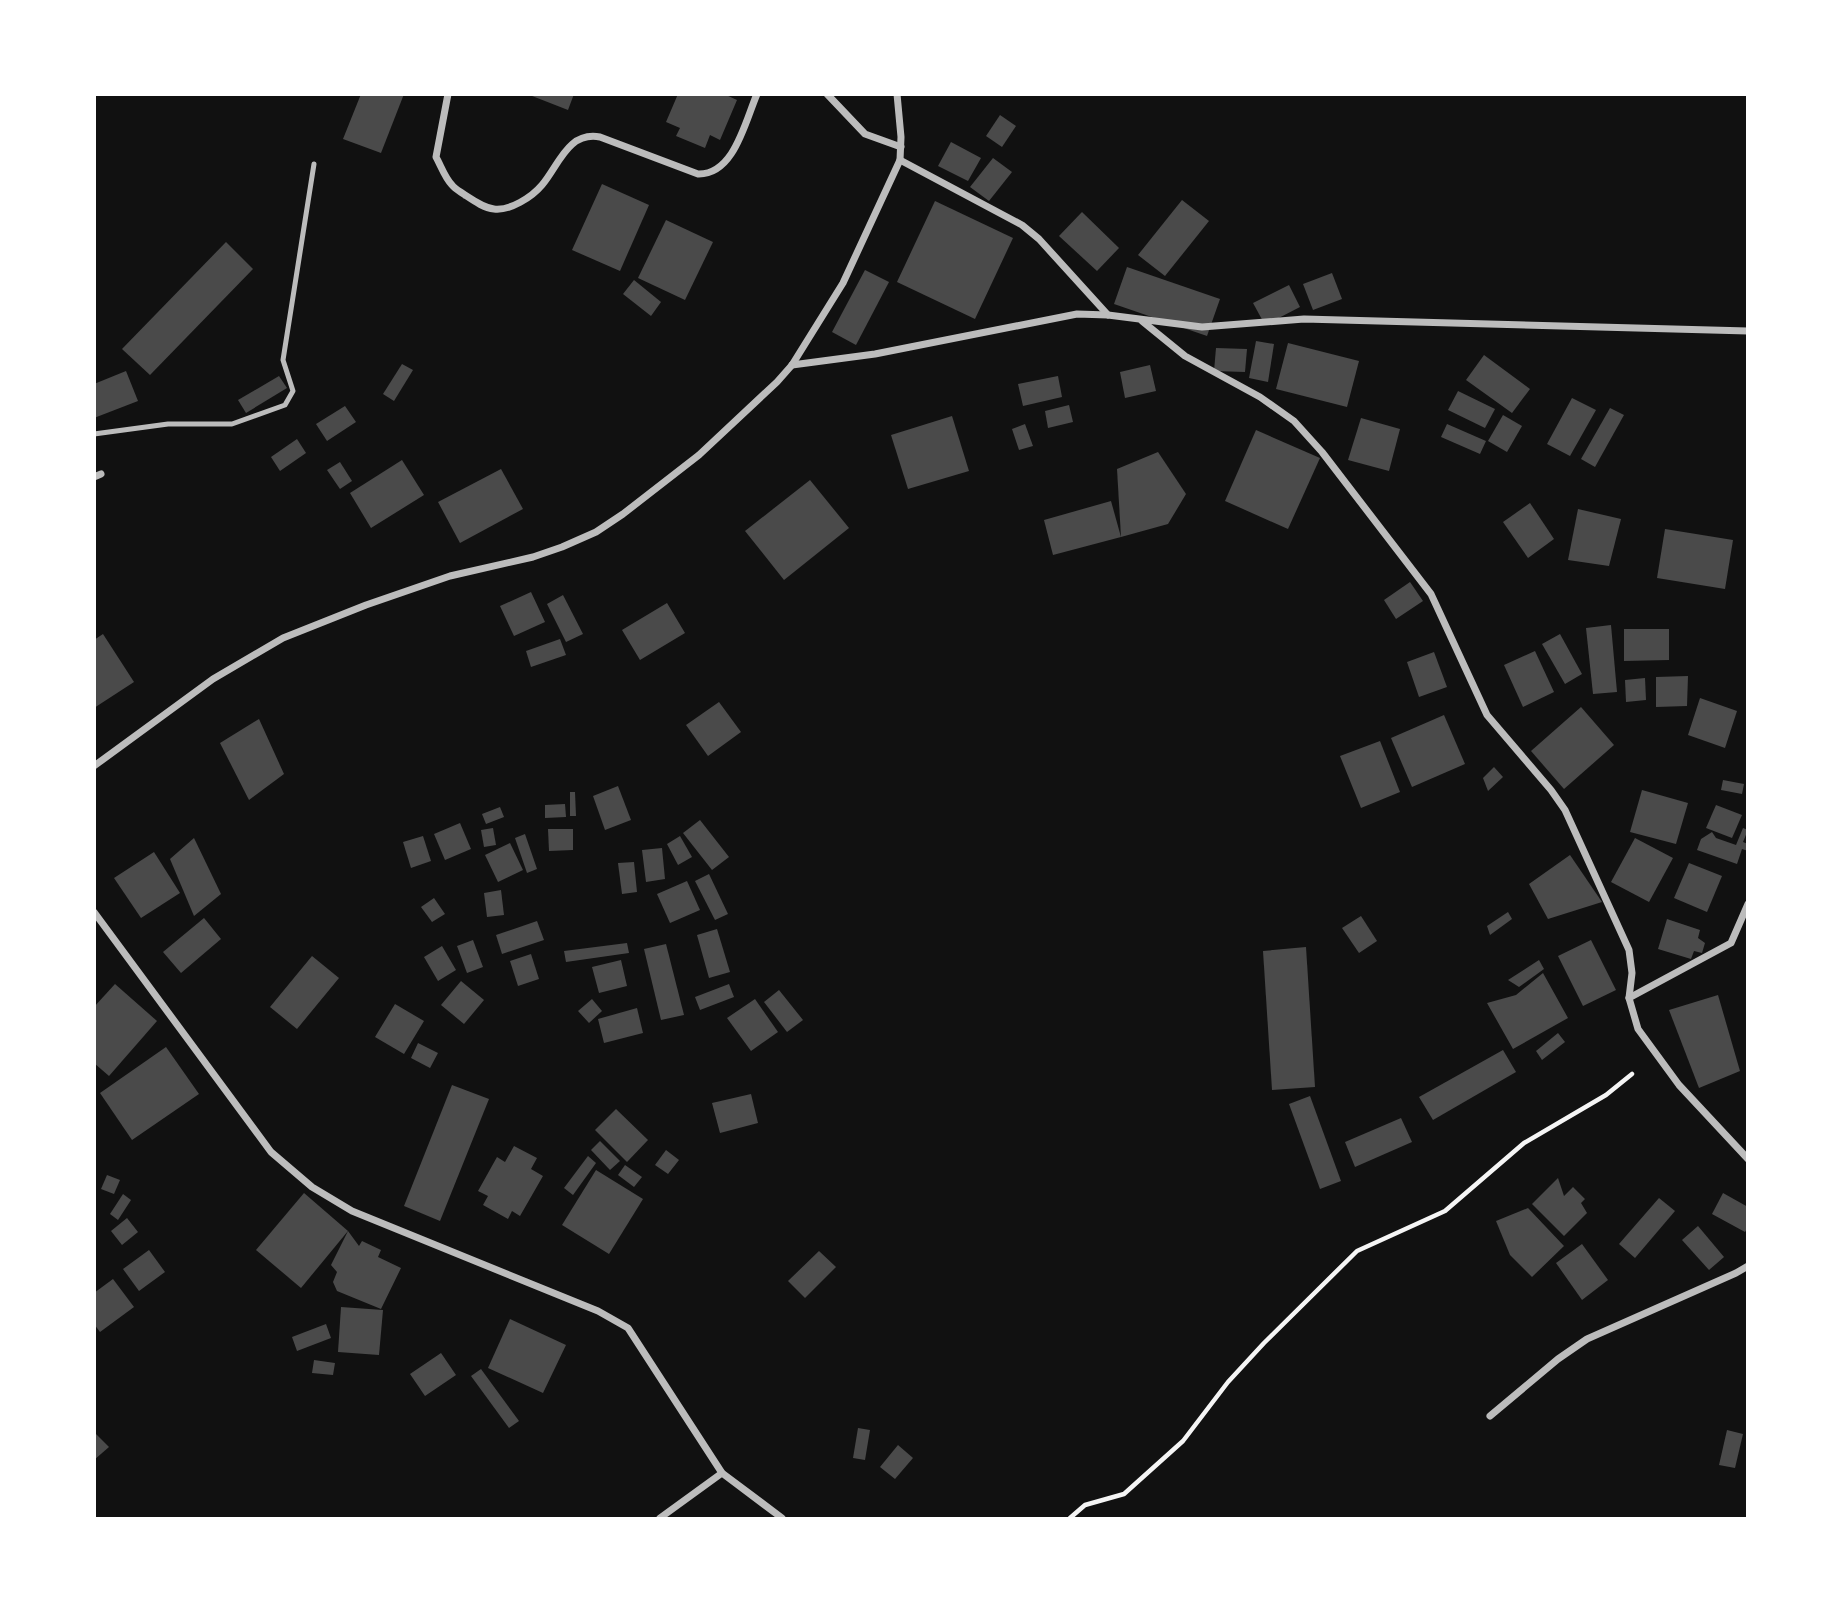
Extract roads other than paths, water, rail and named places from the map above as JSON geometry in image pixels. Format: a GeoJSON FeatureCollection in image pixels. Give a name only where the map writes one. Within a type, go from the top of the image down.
{"type":"FeatureCollection","features":[{"type":"Feature","properties":{"kind":"street"},"geometry":{"type":"LineString","coordinates":[[448,94],[436,157],[452,186],[477,204],[495,210],[516,204],[541,187],[565,152],[577,140],[588,135],[600,137],[698,174],[717,170],[733,149],[757,94]]}},
{"type":"Feature","properties":{"kind":"street"},"geometry":{"type":"LineString","coordinates":[[827,94],[866,134],[901,147]]}},
{"type":"Feature","properties":{"kind":"street"},"geometry":{"type":"LineString","coordinates":[[94,766],[213,679],[283,638],[366,604],[450,576],[533,557],[596,532],[699,455],[792,365],[844,283],[900,160],[897,94]]}},
{"type":"Feature","properties":{"kind":"street"},"geometry":{"type":"LineString","coordinates":[[900,160],[1022,225],[1039,239],[1108,315]]}},
{"type":"Feature","properties":{"kind":"street"},"geometry":{"type":"LineString","coordinates":[[792,365],[875,354],[1066,316],[1108,315],[1202,327],[1304,319],[1748,331]]}},
{"type":"Feature","properties":{"kind":"street"},"geometry":{"type":"LineString","coordinates":[[1142,321],[1185,356],[1260,397],[1294,421],[1322,452],[1431,594],[1486,715],[1565,810],[1629,950],[1632,973],[1629,998],[1633,1016],[1646,1042],[1679,1085],[1748,1159]]}},
{"type":"Feature","properties":{"kind":"street"},"geometry":{"type":"LineString","coordinates":[[1629,998],[1731,943],[1748,904]]}},
{"type":"Feature","properties":{"kind":"street"},"geometry":{"type":"LineString","coordinates":[[94,912],[271,1152],[312,1187],[352,1211],[598,1311],[628,1328],[722,1473],[782,1518]]}},
{"type":"Feature","properties":{"kind":"street"},"geometry":{"type":"LineString","coordinates":[[1490,1416],[1558,1359],[1587,1339],[1748,1266]]}},
{"type":"Feature","properties":{"kind":"street"},"geometry":{"type":"LineString","coordinates":[[660,1518],[722,1473]]}},
{"type":"Feature","properties":{"kind":"lane"},"geometry":{"type":"LineString","coordinates":[[94,434],[168,424],[232,424],[285,405],[293,391],[283,360],[314,164]]}}]}
